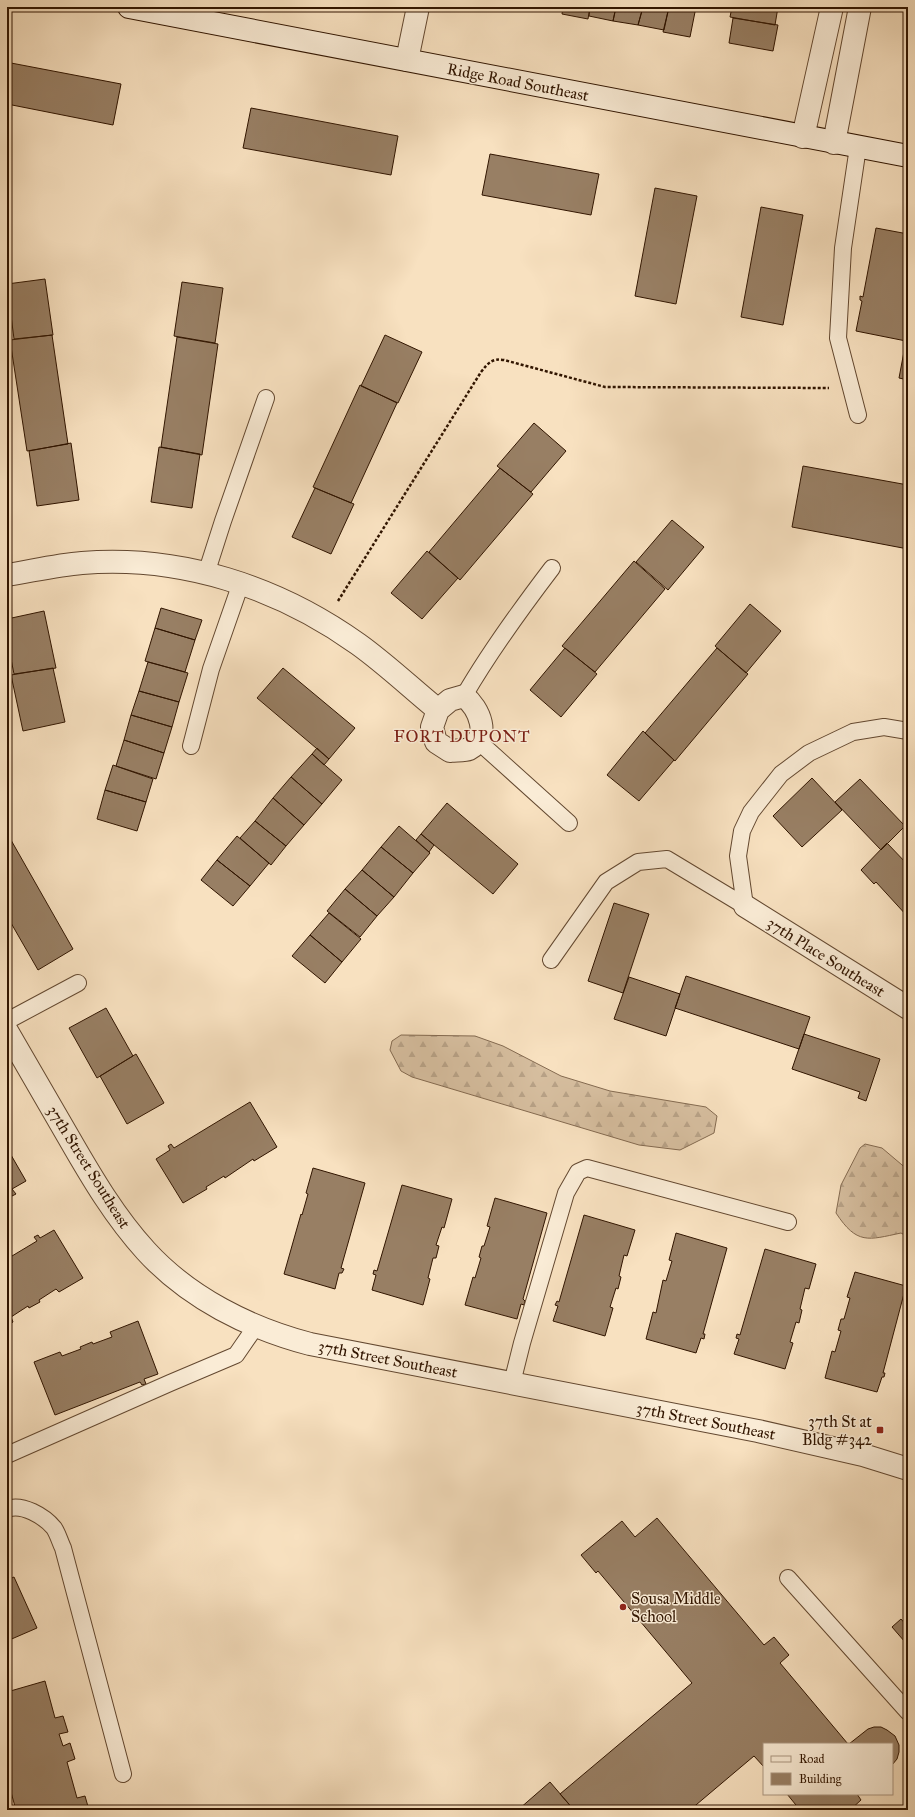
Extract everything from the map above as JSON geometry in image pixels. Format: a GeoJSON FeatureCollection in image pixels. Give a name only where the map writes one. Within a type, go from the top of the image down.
{"type":"FeatureCollection","features":[{"type":"Feature","properties":{"kind":"street","name":"Ridge Road Southeast"},"geometry":{"type":"LineString","coordinates":[[129,7],[834,144],[908,156]]}},
{"type":"Feature","properties":{"kind":"street"},"geometry":{"type":"LineString","coordinates":[[407,60],[418,7]]}},
{"type":"Feature","properties":{"kind":"street"},"geometry":{"type":"LineString","coordinates":[[803,138],[832,7]]}},
{"type":"Feature","properties":{"kind":"street"},"geometry":{"type":"LineString","coordinates":[[834,144],[860,7]]}},
{"type":"Feature","properties":{"kind":"street"},"geometry":{"type":"LineString","coordinates":[[7,575],[81,563],[97,562],[144,564],[206,574],[241,583],[291,603],[325,622],[359,645],[438,710]]}},
{"type":"Feature","properties":{"kind":"street"},"geometry":{"type":"LineString","coordinates":[[464,696],[473,703],[479,714],[482,728],[478,741],[468,749],[450,751],[436,742],[432,727],[438,710],[450,700],[464,696]]}},
{"type":"Feature","properties":{"kind":"street","name":"37th Place Southeast"},"geometry":{"type":"LineString","coordinates":[[745,906],[908,1008]]}},
{"type":"Feature","properties":{"kind":"street","name":"37th Street Southeast"},"geometry":{"type":"LineString","coordinates":[[7,1031],[98,1188],[132,1235],[147,1252],[175,1278],[222,1310],[256,1326],[310,1344],[758,1431],[863,1455],[908,1469]]}},
{"type":"Feature","properties":{"kind":"lane"},"geometry":{"type":"LineString","coordinates":[[858,147],[843,248],[838,338],[858,415]]}},
{"type":"Feature","properties":{"kind":"lane"},"geometry":{"type":"LineString","coordinates":[[206,574],[266,398]]}},
{"type":"Feature","properties":{"kind":"lane"},"geometry":{"type":"LineString","coordinates":[[464,696],[502,636],[552,568]]}},
{"type":"Feature","properties":{"kind":"lane"},"geometry":{"type":"LineString","coordinates":[[191,746],[211,669],[241,583]]}},
{"type":"Feature","properties":{"kind":"lane"},"geometry":{"type":"LineString","coordinates":[[745,906],[738,856],[742,831],[751,812],[782,774],[809,753],[853,732],[884,727],[908,731]]}},
{"type":"Feature","properties":{"kind":"lane"},"geometry":{"type":"LineString","coordinates":[[478,741],[569,823]]}},
{"type":"Feature","properties":{"kind":"lane"},"geometry":{"type":"LineString","coordinates":[[551,960],[606,882],[638,862],[668,859],[745,906]]}},
{"type":"Feature","properties":{"kind":"lane"},"geometry":{"type":"LineString","coordinates":[[7,1021],[78,982]]}},
{"type":"Feature","properties":{"kind":"lane"},"geometry":{"type":"LineString","coordinates":[[512,1383],[526,1328],[566,1193],[578,1172],[587,1168],[788,1222]]}},
{"type":"Feature","properties":{"kind":"lane"},"geometry":{"type":"LineString","coordinates":[[7,1455],[236,1355],[256,1326]]}},
{"type":"Feature","properties":{"kind":"lane"},"geometry":{"type":"LineString","coordinates":[[7,1509],[13,1507],[32,1511],[54,1528],[64,1548],[123,1774]]}},
{"type":"Feature","properties":{"kind":"lane"},"geometry":{"type":"LineString","coordinates":[[788,1578],[908,1712]]}},
{"type":"Feature","properties":{"kind":"path"},"geometry":{"type":"LineString","coordinates":[[325,622],[477,378],[492,360],[497,358],[605,387],[852,388]]}},
{"type":"Feature","properties":{"kind":"green space"},"geometry":{"type":"Polygon","coordinates":[[[401,1035],[475,1036],[503,1046],[561,1076],[610,1091],[706,1107],[717,1116],[714,1133],[680,1150],[639,1145],[412,1077],[401,1071],[390,1050],[392,1041],[401,1035]]]}},
{"type":"Feature","properties":{"kind":"green space"},"geometry":{"type":"Polygon","coordinates":[[[865,1144],[882,1148],[908,1170],[908,1237],[901,1233],[864,1238],[850,1231],[836,1213],[841,1185],[860,1148],[865,1144]]]}},
{"type":"Feature","properties":{"kind":"building"},"geometry":{"type":"Polygon","coordinates":[[[563,7],[590,7],[588,19],[562,14],[563,7]]]}},
{"type":"Feature","properties":{"kind":"building"},"geometry":{"type":"Polygon","coordinates":[[[590,7],[616,7],[613,21],[589,16],[590,7]]]}},
{"type":"Feature","properties":{"kind":"building"},"geometry":{"type":"Polygon","coordinates":[[[616,7],[643,7],[638,25],[613,21],[616,7]]]}},
{"type":"Feature","properties":{"kind":"building"},"geometry":{"type":"Polygon","coordinates":[[[643,7],[669,7],[664,30],[638,25],[643,7]]]}},
{"type":"Feature","properties":{"kind":"building"},"geometry":{"type":"Polygon","coordinates":[[[669,7],[696,7],[690,37],[663,32],[669,7]]]}},
{"type":"Feature","properties":{"kind":"building"},"geometry":{"type":"Polygon","coordinates":[[[732,7],[778,7],[775,25],[730,17],[732,7]]]}},
{"type":"Feature","properties":{"kind":"building"},"geometry":{"type":"Polygon","coordinates":[[[733,18],[778,25],[773,51],[729,43],[733,18]]]}},
{"type":"Feature","properties":{"kind":"building"},"geometry":{"type":"Polygon","coordinates":[[[11,63],[121,84],[113,125],[7,104],[7,85],[11,63]]]}},
{"type":"Feature","properties":{"kind":"building"},"geometry":{"type":"Polygon","coordinates":[[[251,108],[398,136],[391,175],[243,148],[251,108]]]}},
{"type":"Feature","properties":{"kind":"building"},"geometry":{"type":"Polygon","coordinates":[[[490,154],[599,174],[591,215],[482,195],[490,154]]]}},
{"type":"Feature","properties":{"kind":"building"},"geometry":{"type":"Polygon","coordinates":[[[655,188],[697,196],[676,304],[635,296],[655,188]]]}},
{"type":"Feature","properties":{"kind":"building"},"geometry":{"type":"Polygon","coordinates":[[[761,207],[803,215],[783,325],[741,317],[761,207]]]}},
{"type":"Feature","properties":{"kind":"building"},"geometry":{"type":"Polygon","coordinates":[[[876,228],[908,234],[908,380],[899,378],[906,341],[856,331],[862,301],[860,300],[860,296],[863,297],[876,228]]]}},
{"type":"Feature","properties":{"kind":"building"},"geometry":{"type":"Polygon","coordinates":[[[45,279],[53,335],[14,339],[7,284],[45,279]]]}},
{"type":"Feature","properties":{"kind":"building"},"geometry":{"type":"Polygon","coordinates":[[[182,282],[223,288],[215,343],[174,336],[182,282]]]}},
{"type":"Feature","properties":{"kind":"building"},"geometry":{"type":"Polygon","coordinates":[[[52,335],[68,444],[27,451],[10,340],[52,335]]]}},
{"type":"Feature","properties":{"kind":"building"},"geometry":{"type":"Polygon","coordinates":[[[385,335],[422,352],[398,403],[361,386],[385,335]]]}},
{"type":"Feature","properties":{"kind":"building"},"geometry":{"type":"Polygon","coordinates":[[[177,337],[218,344],[202,455],[161,447],[177,337]]]}},
{"type":"Feature","properties":{"kind":"building"},"geometry":{"type":"Polygon","coordinates":[[[360,385],[397,403],[351,503],[313,487],[360,385]]]}},
{"type":"Feature","properties":{"kind":"building"},"geometry":{"type":"Polygon","coordinates":[[[534,423],[566,451],[531,492],[497,466],[534,423]]]}},
{"type":"Feature","properties":{"kind":"building"},"geometry":{"type":"Polygon","coordinates":[[[71,443],[79,500],[37,506],[29,451],[71,443]]]}},
{"type":"Feature","properties":{"kind":"building"},"geometry":{"type":"Polygon","coordinates":[[[159,447],[200,454],[192,508],[151,502],[159,447]]]}},
{"type":"Feature","properties":{"kind":"building"},"geometry":{"type":"Polygon","coordinates":[[[803,466],[908,485],[908,549],[792,527],[803,466]]]}},
{"type":"Feature","properties":{"kind":"building"},"geometry":{"type":"Polygon","coordinates":[[[500,468],[533,494],[460,580],[429,552],[500,468]]]}},
{"type":"Feature","properties":{"kind":"building"},"geometry":{"type":"Polygon","coordinates":[[[315,488],[354,504],[331,554],[292,537],[315,488]]]}},
{"type":"Feature","properties":{"kind":"building"},"geometry":{"type":"Polygon","coordinates":[[[672,520],[704,547],[668,590],[636,562],[672,520]]]}},
{"type":"Feature","properties":{"kind":"building"},"geometry":{"type":"Polygon","coordinates":[[[427,551],[458,578],[422,619],[391,593],[427,551]]]}},
{"type":"Feature","properties":{"kind":"building"},"geometry":{"type":"Polygon","coordinates":[[[634,561],[665,589],[595,672],[562,646],[634,561]]]}},
{"type":"Feature","properties":{"kind":"building"},"geometry":{"type":"Polygon","coordinates":[[[750,604],[781,631],[746,673],[715,646],[750,604]]]}},
{"type":"Feature","properties":{"kind":"building"},"geometry":{"type":"Polygon","coordinates":[[[161,608],[202,620],[195,640],[155,628],[161,608]]]}},
{"type":"Feature","properties":{"kind":"building"},"geometry":{"type":"Polygon","coordinates":[[[44,611],[56,668],[14,674],[7,639],[7,619],[44,611]]]}},
{"type":"Feature","properties":{"kind":"building"},"geometry":{"type":"Polygon","coordinates":[[[155,628],[195,640],[185,672],[145,661],[155,628]]]}},
{"type":"Feature","properties":{"kind":"building"},"geometry":{"type":"Polygon","coordinates":[[[565,648],[597,674],[561,717],[530,690],[565,648]]]}},
{"type":"Feature","properties":{"kind":"building"},"geometry":{"type":"Polygon","coordinates":[[[717,648],[748,674],[675,761],[645,733],[717,648]]]}},
{"type":"Feature","properties":{"kind":"building"},"geometry":{"type":"Polygon","coordinates":[[[148,662],[188,673],[179,702],[139,691],[148,662]]]}},
{"type":"Feature","properties":{"kind":"building"},"geometry":{"type":"Polygon","coordinates":[[[53,668],[65,722],[23,731],[11,675],[53,668]]]}},
{"type":"Feature","properties":{"kind":"building"},"geometry":{"type":"Polygon","coordinates":[[[283,668],[355,728],[329,759],[257,698],[283,668]]]}},
{"type":"Feature","properties":{"kind":"building"},"geometry":{"type":"Polygon","coordinates":[[[139,691],[179,702],[172,727],[131,715],[139,691]]]}},
{"type":"Feature","properties":{"kind":"building"},"geometry":{"type":"Polygon","coordinates":[[[131,715],[172,727],[164,753],[124,740],[131,715]]]}},
{"type":"Feature","properties":{"kind":"building"},"geometry":{"type":"Polygon","coordinates":[[[643,731],[674,760],[639,801],[607,775],[643,731]]]}},
{"type":"Feature","properties":{"kind":"building"},"geometry":{"type":"Polygon","coordinates":[[[124,740],[164,753],[156,779],[116,766],[124,740]]]}},
{"type":"Feature","properties":{"kind":"building"},"geometry":{"type":"Polygon","coordinates":[[[317,748],[329,759],[324,765],[312,754],[317,748]]]}},
{"type":"Feature","properties":{"kind":"building"},"geometry":{"type":"Polygon","coordinates":[[[312,754],[342,780],[322,804],[291,777],[312,754]]]}},
{"type":"Feature","properties":{"kind":"building"},"geometry":{"type":"Polygon","coordinates":[[[113,765],[153,779],[146,802],[105,790],[113,765]]]}},
{"type":"Feature","properties":{"kind":"building"},"geometry":{"type":"Polygon","coordinates":[[[291,777],[322,804],[304,825],[273,798],[291,777]]]}},
{"type":"Feature","properties":{"kind":"building"},"geometry":{"type":"Polygon","coordinates":[[[812,778],[842,810],[802,847],[773,816],[812,778]]]}},
{"type":"Feature","properties":{"kind":"building"},"geometry":{"type":"Polygon","coordinates":[[[860,779],[905,826],[881,850],[835,802],[860,779]]]}},
{"type":"Feature","properties":{"kind":"building"},"geometry":{"type":"Polygon","coordinates":[[[105,790],[146,802],[137,831],[97,819],[105,790]]]}},
{"type":"Feature","properties":{"kind":"building"},"geometry":{"type":"Polygon","coordinates":[[[273,798],[304,825],[286,846],[255,821],[273,798]]]}},
{"type":"Feature","properties":{"kind":"building"},"geometry":{"type":"Polygon","coordinates":[[[447,803],[518,864],[493,894],[421,834],[447,803]]]}},
{"type":"Feature","properties":{"kind":"building"},"geometry":{"type":"Polygon","coordinates":[[[255,821],[286,846],[271,865],[240,838],[255,821]]]}},
{"type":"Feature","properties":{"kind":"building"},"geometry":{"type":"Polygon","coordinates":[[[399,826],[430,853],[413,873],[381,847],[399,826]]]}},
{"type":"Feature","properties":{"kind":"building"},"geometry":{"type":"Polygon","coordinates":[[[7,833],[73,949],[38,970],[7,916],[7,833]]]}},
{"type":"Feature","properties":{"kind":"building"},"geometry":{"type":"Polygon","coordinates":[[[421,834],[434,845],[429,852],[416,840],[421,834]]]}},
{"type":"Feature","properties":{"kind":"building"},"geometry":{"type":"Polygon","coordinates":[[[237,836],[269,863],[250,886],[217,860],[237,836]]]}},
{"type":"Feature","properties":{"kind":"building"},"geometry":{"type":"Polygon","coordinates":[[[887,843],[908,865],[908,917],[876,882],[874,884],[861,870],[887,843]]]}},
{"type":"Feature","properties":{"kind":"building"},"geometry":{"type":"Polygon","coordinates":[[[381,847],[413,873],[394,897],[362,870],[381,847]]]}},
{"type":"Feature","properties":{"kind":"building"},"geometry":{"type":"Polygon","coordinates":[[[217,860],[250,886],[233,906],[201,880],[217,860]]]}},
{"type":"Feature","properties":{"kind":"building"},"geometry":{"type":"Polygon","coordinates":[[[362,870],[394,897],[377,916],[345,889],[362,870]]]}},
{"type":"Feature","properties":{"kind":"building"},"geometry":{"type":"Polygon","coordinates":[[[345,889],[377,916],[360,937],[327,911],[345,889]]]}},
{"type":"Feature","properties":{"kind":"building"},"geometry":{"type":"Polygon","coordinates":[[[614,903],[649,914],[623,993],[588,981],[614,903]]]}},
{"type":"Feature","properties":{"kind":"building"},"geometry":{"type":"Polygon","coordinates":[[[329,913],[361,939],[342,962],[310,935],[329,913]]]}},
{"type":"Feature","properties":{"kind":"building"},"geometry":{"type":"Polygon","coordinates":[[[310,935],[342,962],[325,983],[292,956],[310,935]]]}},
{"type":"Feature","properties":{"kind":"building"},"geometry":{"type":"Polygon","coordinates":[[[686,976],[810,1017],[799,1049],[675,1008],[686,976]]]}},
{"type":"Feature","properties":{"kind":"building"},"geometry":{"type":"Polygon","coordinates":[[[629,977],[680,994],[666,1036],[614,1019],[629,977]]]}},
{"type":"Feature","properties":{"kind":"building"},"geometry":{"type":"Polygon","coordinates":[[[106,1008],[133,1056],[97,1078],[69,1028],[106,1008]]]}},
{"type":"Feature","properties":{"kind":"building"},"geometry":{"type":"Polygon","coordinates":[[[804,1034],[880,1059],[866,1101],[858,1098],[860,1092],[792,1069],[804,1034]]]}},
{"type":"Feature","properties":{"kind":"building"},"geometry":{"type":"Polygon","coordinates":[[[136,1054],[164,1103],[127,1124],[100,1076],[136,1054]]]}},
{"type":"Feature","properties":{"kind":"building"},"geometry":{"type":"Polygon","coordinates":[[[250,1102],[277,1147],[254,1161],[253,1159],[225,1178],[224,1176],[206,1187],[207,1189],[183,1203],[156,1159],[170,1150],[168,1146],[171,1144],[174,1148],[250,1102]]]}},
{"type":"Feature","properties":{"kind":"building"},"geometry":{"type":"Polygon","coordinates":[[[7,1148],[26,1181],[12,1189],[16,1194],[10,1197],[7,1193],[7,1148]]]}},
{"type":"Feature","properties":{"kind":"building"},"geometry":{"type":"Polygon","coordinates":[[[313,1168],[365,1183],[341,1268],[344,1269],[342,1273],[339,1273],[335,1289],[284,1274],[308,1194],[306,1193],[313,1168]]]}},
{"type":"Feature","properties":{"kind":"building"},"geometry":{"type":"Polygon","coordinates":[[[402,1185],[452,1199],[444,1228],[442,1227],[436,1245],[439,1246],[436,1258],[433,1258],[428,1278],[430,1279],[423,1305],[372,1290],[376,1275],[373,1274],[374,1270],[377,1271],[402,1185]]]}},
{"type":"Feature","properties":{"kind":"building"},"geometry":{"type":"Polygon","coordinates":[[[495,1198],[547,1213],[523,1299],[525,1301],[524,1305],[521,1304],[517,1319],[465,1305],[473,1277],[475,1278],[481,1258],[479,1257],[482,1246],[484,1246],[490,1227],[487,1226],[495,1198]]]}},
{"type":"Feature","properties":{"kind":"building"},"geometry":{"type":"Polygon","coordinates":[[[584,1215],[635,1230],[627,1256],[624,1255],[619,1276],[621,1277],[618,1289],[616,1288],[610,1307],[613,1308],[605,1336],[553,1321],[558,1306],[555,1305],[557,1301],[559,1302],[584,1215]]]}},
{"type":"Feature","properties":{"kind":"building"},"geometry":{"type":"Polygon","coordinates":[[[54,1230],[83,1278],[59,1292],[56,1289],[39,1300],[40,1302],[29,1308],[28,1306],[11,1317],[13,1322],[7,1326],[7,1259],[37,1241],[34,1237],[38,1235],[40,1238],[54,1230]]]}},
{"type":"Feature","properties":{"kind":"building"},"geometry":{"type":"Polygon","coordinates":[[[676,1233],[727,1248],[703,1334],[705,1334],[704,1339],[701,1338],[696,1353],[646,1339],[653,1312],[656,1313],[663,1280],[666,1281],[672,1261],[669,1260],[676,1233]]]}},
{"type":"Feature","properties":{"kind":"building"},"geometry":{"type":"Polygon","coordinates":[[[765,1249],[816,1264],[809,1289],[805,1288],[800,1309],[802,1310],[799,1323],[796,1322],[790,1342],[793,1343],[785,1369],[734,1354],[739,1339],[736,1338],[737,1334],[740,1335],[765,1249]]]}},
{"type":"Feature","properties":{"kind":"building"},"geometry":{"type":"Polygon","coordinates":[[[855,1272],[906,1286],[883,1373],[885,1373],[884,1377],[882,1377],[877,1392],[825,1378],[832,1351],[835,1352],[841,1331],[838,1330],[841,1319],[844,1319],[850,1298],[847,1297],[855,1272]]]}},
{"type":"Feature","properties":{"kind":"building"},"geometry":{"type":"Polygon","coordinates":[[[138,1321],[158,1374],[144,1379],[146,1384],[142,1385],[140,1382],[55,1415],[34,1362],[60,1352],[62,1356],[81,1349],[80,1347],[92,1342],[93,1344],[112,1337],[110,1332],[138,1321]]]}},
{"type":"Feature","properties":{"kind":"building"},"geometry":{"type":"Polygon","coordinates":[[[657,1518],[764,1645],[774,1637],[789,1655],[780,1663],[847,1743],[763,1743],[763,1766],[754,1756],[690,1810],[574,1810],[560,1794],[692,1683],[598,1571],[596,1573],[581,1555],[622,1521],[635,1537],[657,1518]]]}},
{"type":"Feature","properties":{"kind":"building"},"geometry":{"type":"Polygon","coordinates":[[[14,1577],[37,1628],[7,1641],[7,1580],[14,1577]]]}},
{"type":"Feature","properties":{"kind":"building"},"geometry":{"type":"Polygon","coordinates":[[[901,1619],[908,1627],[908,1638],[905,1642],[892,1627],[901,1619]]]}},
{"type":"Feature","properties":{"kind":"building"},"geometry":{"type":"Polygon","coordinates":[[[45,1681],[55,1718],[63,1716],[68,1732],[59,1734],[63,1746],[70,1743],[75,1759],[67,1762],[77,1798],[85,1796],[89,1810],[16,1810],[7,1778],[7,1692],[45,1681]]]}},
{"type":"Feature","properties":{"kind":"building"},"geometry":{"type":"Polygon","coordinates":[[[881,1727],[895,1736],[899,1745],[899,1752],[897,1759],[893,1764],[893,1743],[850,1743],[868,1729],[881,1727]]]}},
{"type":"Feature","properties":{"kind":"building"},"geometry":{"type":"Polygon","coordinates":[[[550,1782],[574,1810],[519,1809],[550,1782]]]}},
{"type":"Feature","properties":{"kind":"building"},"geometry":{"type":"Polygon","coordinates":[[[788,1795],[858,1795],[861,1800],[850,1810],[800,1810],[788,1795]]]}},
{"type":"Feature","properties":{"kind":"place","name":"37th St at Bldg #342"},"geometry":{"type":"Point","coordinates":[880,1430]}},
{"type":"Feature","properties":{"kind":"place","name":"Sousa Middle School"},"geometry":{"type":"Point","coordinates":[623,1607]}},
{"type":"Feature","properties":{"kind":"district","name":"FORT DUPONT"},"geometry":{"type":"Point","coordinates":[462,736]}}]}
